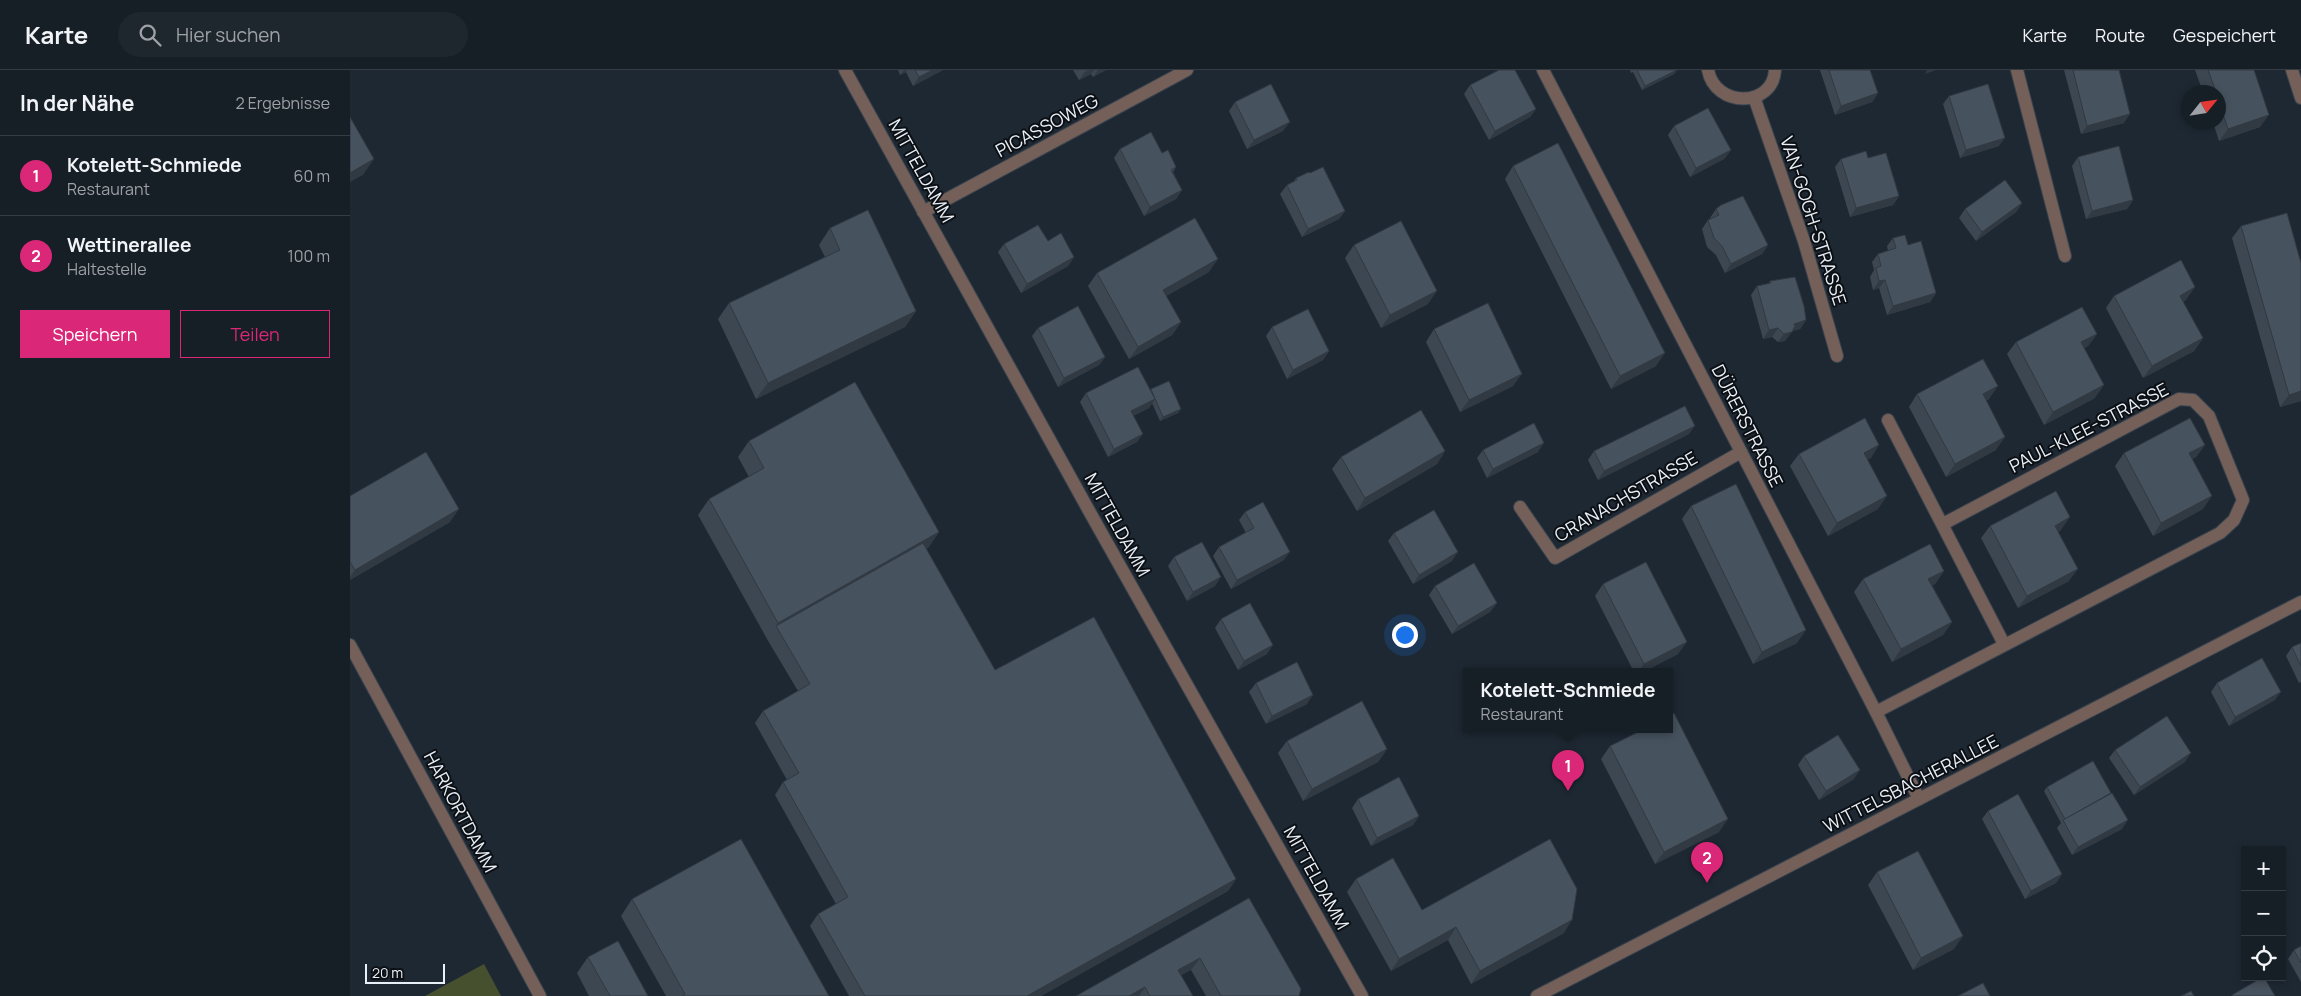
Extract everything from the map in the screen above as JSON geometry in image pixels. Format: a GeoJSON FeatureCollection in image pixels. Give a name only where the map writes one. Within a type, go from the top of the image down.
{"type":"FeatureCollection","features":[{"type":"Feature","properties":{"kind":"street","name":"MITTELDAMM"},"geometry":{"type":"LineString","coordinates":[[845,70],[1088,509],[1362,996]]}},
{"type":"Feature","properties":{"kind":"street","name":"PICASSOWEG"},"geometry":{"type":"LineString","coordinates":[[924,212],[1187,70]]}},
{"type":"Feature","properties":{"kind":"street","name":"DÜRERSTRASSE"},"geometry":{"type":"LineString","coordinates":[[1543,70],[1876,712],[1919,799]]}},
{"type":"Feature","properties":{"kind":"street"},"geometry":{"type":"LineString","coordinates":[[1708,70],[1714,86],[1726,95],[1739,100],[1754,97],[1767,88],[1775,75],[1775,70]]}},
{"type":"Feature","properties":{"kind":"street"},"geometry":{"type":"LineString","coordinates":[[2017,70],[2065,256]]}},
{"type":"Feature","properties":{"kind":"street"},"geometry":{"type":"LineString","coordinates":[[2292,70],[2301,98]]}},
{"type":"Feature","properties":{"kind":"street","name":"VAN-GOGH-STRASSE"},"geometry":{"type":"LineString","coordinates":[[1754,97],[1804,241],[1837,356]]}},
{"type":"Feature","properties":{"kind":"street","name":"PAUL-KLEE-STRASSE"},"geometry":{"type":"LineString","coordinates":[[1876,712],[2220,533],[2234,520],[2243,500],[2210,416],[2193,400],[2179,399],[1943,524]]}},
{"type":"Feature","properties":{"kind":"street"},"geometry":{"type":"LineString","coordinates":[[1888,420],[2004,644]]}},
{"type":"Feature","properties":{"kind":"street","name":"CRANACHSTRASSE"},"geometry":{"type":"LineString","coordinates":[[1520,507],[1555,558],[1741,452]]}},
{"type":"Feature","properties":{"kind":"street","name":"WITTELSBACHERALLEE"},"geometry":{"type":"LineString","coordinates":[[1537,996],[2301,602]]}},
{"type":"Feature","properties":{"kind":"street","name":"HARKORTDAMM"},"geometry":{"type":"LineString","coordinates":[[350,645],[540,996]]}},
{"type":"Feature","properties":{"kind":"green space"},"geometry":{"type":"Polygon","coordinates":[[[484,964],[501,996],[425,996],[484,964]]]}},
{"type":"Feature","properties":{"kind":"building"},"geometry":{"type":"Polygon","coordinates":[[[915,70],[933,70],[919,77],[915,70]]]}},
{"type":"Feature","properties":{"kind":"building"},"geometry":{"type":"Polygon","coordinates":[[[1499,70],[1515,70],[1536,109],[1495,131],[1470,85],[1499,70]]]}},
{"type":"Feature","properties":{"kind":"building"},"geometry":{"type":"Polygon","coordinates":[[[1637,70],[1677,70],[1645,86],[1637,70]]]}},
{"type":"Feature","properties":{"kind":"building"},"geometry":{"type":"Polygon","coordinates":[[[1829,70],[1870,70],[1878,93],[1841,106],[1829,70]]]}},
{"type":"Feature","properties":{"kind":"building"},"geometry":{"type":"Polygon","coordinates":[[[2073,70],[2119,70],[2130,114],[2087,126],[2073,70]]]}},
{"type":"Feature","properties":{"kind":"building"},"geometry":{"type":"Polygon","coordinates":[[[2208,70],[2254,70],[2269,115],[2228,129],[2226,123],[2226,85],[2213,85],[2208,70]]]}},
{"type":"Feature","properties":{"kind":"building"},"geometry":{"type":"Polygon","coordinates":[[[1271,84],[1290,122],[1254,140],[1235,102],[1271,84]]]}},
{"type":"Feature","properties":{"kind":"building"},"geometry":{"type":"Polygon","coordinates":[[[1988,84],[2005,138],[1966,150],[1949,96],[1988,84]]]}},
{"type":"Feature","properties":{"kind":"building"},"geometry":{"type":"Polygon","coordinates":[[[1708,108],[1731,150],[1696,168],[1674,126],[1708,108]]]}},
{"type":"Feature","properties":{"kind":"building"},"geometry":{"type":"Polygon","coordinates":[[[350,117],[374,159],[350,173],[350,117]]]}},
{"type":"Feature","properties":{"kind":"building"},"geometry":{"type":"Polygon","coordinates":[[[1151,132],[1162,153],[1168,150],[1176,167],[1171,170],[1182,190],[1150,207],[1120,149],[1151,132]]]}},
{"type":"Feature","properties":{"kind":"building"},"geometry":{"type":"Polygon","coordinates":[[[1558,143],[1665,353],[1620,376],[1513,166],[1558,143]]]}},
{"type":"Feature","properties":{"kind":"building"},"geometry":{"type":"Polygon","coordinates":[[[2119,146],[2133,200],[2092,211],[2078,157],[2119,146]]]}},
{"type":"Feature","properties":{"kind":"building"},"geometry":{"type":"Polygon","coordinates":[[[1866,151],[1868,158],[1886,153],[1899,196],[1856,208],[1841,159],[1866,151]]]}},
{"type":"Feature","properties":{"kind":"building"},"geometry":{"type":"Polygon","coordinates":[[[1323,167],[1345,211],[1308,229],[1287,185],[1297,180],[1296,178],[1323,167]]]}},
{"type":"Feature","properties":{"kind":"building"},"geometry":{"type":"Polygon","coordinates":[[[2005,180],[2022,203],[1982,232],[1965,209],[2005,180]]]}},
{"type":"Feature","properties":{"kind":"building"},"geometry":{"type":"Polygon","coordinates":[[[1743,196],[1768,245],[1731,264],[1722,246],[1714,238],[1708,220],[1719,215],[1716,209],[1721,205],[1743,196]]]}},
{"type":"Feature","properties":{"kind":"building"},"geometry":{"type":"Polygon","coordinates":[[[868,210],[916,311],[768,383],[729,303],[840,250],[830,228],[868,210]]]}},
{"type":"Feature","properties":{"kind":"building"},"geometry":{"type":"Polygon","coordinates":[[[2287,213],[2301,263],[2301,391],[2289,395],[2241,226],[2287,213]]]}},
{"type":"Feature","properties":{"kind":"building"},"geometry":{"type":"Polygon","coordinates":[[[1195,218],[1218,259],[1163,290],[1181,322],[1138,347],[1097,273],[1195,218]]]}},
{"type":"Feature","properties":{"kind":"building"},"geometry":{"type":"Polygon","coordinates":[[[1401,221],[1437,291],[1390,315],[1354,245],[1401,221]]]}},
{"type":"Feature","properties":{"kind":"building"},"geometry":{"type":"Polygon","coordinates":[[[1038,225],[1048,241],[1061,233],[1074,257],[1027,284],[1004,244],[1038,225]]]}},
{"type":"Feature","properties":{"kind":"building"},"geometry":{"type":"Polygon","coordinates":[[[1905,235],[1908,245],[1921,241],[1936,293],[1893,306],[1885,280],[1879,281],[1876,268],[1881,266],[1878,254],[1896,248],[1893,238],[1905,235]]]}},
{"type":"Feature","properties":{"kind":"building"},"geometry":{"type":"Polygon","coordinates":[[[2181,260],[2195,287],[2180,296],[2203,338],[2152,366],[2114,296],[2181,260]]]}},
{"type":"Feature","properties":{"kind":"building"},"geometry":{"type":"Polygon","coordinates":[[[1795,277],[1804,306],[1806,320],[1794,324],[1792,332],[1784,334],[1778,328],[1769,330],[1757,286],[1771,283],[1770,281],[1795,277]]]}},
{"type":"Feature","properties":{"kind":"building"},"geometry":{"type":"Polygon","coordinates":[[[1488,303],[1522,374],[1469,400],[1434,329],[1488,303]]]}},
{"type":"Feature","properties":{"kind":"building"},"geometry":{"type":"Polygon","coordinates":[[[1078,306],[1105,357],[1064,378],[1038,328],[1078,306]]]}},
{"type":"Feature","properties":{"kind":"building"},"geometry":{"type":"Polygon","coordinates":[[[2082,307],[2097,334],[2081,342],[2104,385],[2053,412],[2016,342],[2082,307]]]}},
{"type":"Feature","properties":{"kind":"building"},"geometry":{"type":"Polygon","coordinates":[[[1308,309],[1329,351],[1293,370],[1272,327],[1308,309]]]}},
{"type":"Feature","properties":{"kind":"building"},"geometry":{"type":"Polygon","coordinates":[[[1983,359],[1998,386],[1983,394],[2005,437],[1955,464],[1917,394],[1983,359]]]}},
{"type":"Feature","properties":{"kind":"building"},"geometry":{"type":"Polygon","coordinates":[[[1138,367],[1155,399],[1131,411],[1143,434],[1114,449],[1086,393],[1138,367]]]}},
{"type":"Feature","properties":{"kind":"building"},"geometry":{"type":"Polygon","coordinates":[[[1169,381],[1181,409],[1163,417],[1151,389],[1169,381]]]}},
{"type":"Feature","properties":{"kind":"building"},"geometry":{"type":"Polygon","coordinates":[[[855,382],[939,532],[778,623],[709,499],[764,468],[749,441],[855,382]]]}},
{"type":"Feature","properties":{"kind":"building"},"geometry":{"type":"Polygon","coordinates":[[[1685,406],[1695,426],[1604,471],[1594,451],[1685,406]]]}},
{"type":"Feature","properties":{"kind":"building"},"geometry":{"type":"Polygon","coordinates":[[[1421,410],[1445,451],[1365,498],[1341,457],[1421,410]]]}},
{"type":"Feature","properties":{"kind":"building"},"geometry":{"type":"Polygon","coordinates":[[[1865,418],[1879,445],[1864,453],[1887,496],[1837,523],[1799,454],[1865,418]]]}},
{"type":"Feature","properties":{"kind":"building"},"geometry":{"type":"Polygon","coordinates":[[[2190,418],[2205,445],[2189,453],[2212,496],[2161,523],[2124,453],[2190,418]]]}},
{"type":"Feature","properties":{"kind":"building"},"geometry":{"type":"Polygon","coordinates":[[[1534,423],[1544,443],[1493,469],[1483,450],[1534,423]]]}},
{"type":"Feature","properties":{"kind":"building"},"geometry":{"type":"Polygon","coordinates":[[[426,452],[459,509],[355,570],[350,562],[350,496],[426,452]]]}},
{"type":"Feature","properties":{"kind":"building"},"geometry":{"type":"Polygon","coordinates":[[[1736,484],[1806,630],[1762,652],[1691,506],[1736,484]]]}},
{"type":"Feature","properties":{"kind":"building"},"geometry":{"type":"Polygon","coordinates":[[[2056,491],[2070,517],[2055,526],[2078,569],[2027,596],[1990,526],[2056,491]]]}},
{"type":"Feature","properties":{"kind":"building"},"geometry":{"type":"Polygon","coordinates":[[[1263,502],[1290,552],[1237,580],[1219,547],[1254,528],[1245,512],[1263,502]]]}},
{"type":"Feature","properties":{"kind":"building"},"geometry":{"type":"Polygon","coordinates":[[[1434,510],[1458,552],[1419,575],[1394,533],[1434,510]]]}},
{"type":"Feature","properties":{"kind":"building"},"geometry":{"type":"Polygon","coordinates":[[[1202,542],[1221,577],[1193,592],[1174,557],[1202,542]]]}},
{"type":"Feature","properties":{"kind":"building"},"geometry":{"type":"Polygon","coordinates":[[[923,543],[995,670],[1094,617],[1236,879],[1027,996],[865,996],[818,914],[848,897],[783,782],[799,773],[763,711],[810,684],[776,626],[923,543]]]}},
{"type":"Feature","properties":{"kind":"building"},"geometry":{"type":"Polygon","coordinates":[[[1930,544],[1944,571],[1928,579],[1952,622],[1901,649],[1863,579],[1930,544]]]}},
{"type":"Feature","properties":{"kind":"building"},"geometry":{"type":"Polygon","coordinates":[[[1646,562],[1687,642],[1644,664],[1603,584],[1646,562]]]}},
{"type":"Feature","properties":{"kind":"building"},"geometry":{"type":"Polygon","coordinates":[[[1474,563],[1497,603],[1458,626],[1435,586],[1474,563]]]}},
{"type":"Feature","properties":{"kind":"building"},"geometry":{"type":"Polygon","coordinates":[[[1250,603],[1273,645],[1244,661],[1221,619],[1250,603]]]}},
{"type":"Feature","properties":{"kind":"building"},"geometry":{"type":"Polygon","coordinates":[[[2301,643],[2301,666],[2292,647],[2301,643]]]}},
{"type":"Feature","properties":{"kind":"building"},"geometry":{"type":"Polygon","coordinates":[[[2262,658],[2281,692],[2235,717],[2217,683],[2262,658]]]}},
{"type":"Feature","properties":{"kind":"building"},"geometry":{"type":"Polygon","coordinates":[[[1297,662],[1313,695],[1272,716],[1256,683],[1297,662]]]}},
{"type":"Feature","properties":{"kind":"building"},"geometry":{"type":"Polygon","coordinates":[[[1362,701],[1387,749],[1312,789],[1287,741],[1362,701]]]}},
{"type":"Feature","properties":{"kind":"building"},"geometry":{"type":"Polygon","coordinates":[[[1673,714],[1728,819],[1664,852],[1610,746],[1636,733],[1673,733],[1673,714]]]}},
{"type":"Feature","properties":{"kind":"building"},"geometry":{"type":"Polygon","coordinates":[[[2167,716],[2191,753],[2140,787],[2115,750],[2167,716]]]}},
{"type":"Feature","properties":{"kind":"building"},"geometry":{"type":"Polygon","coordinates":[[[1838,735],[1860,770],[1826,791],[1804,756],[1838,735]]]}},
{"type":"Feature","properties":{"kind":"building"},"geometry":{"type":"Polygon","coordinates":[[[2093,761],[2111,793],[2065,819],[2047,787],[2093,761]]]}},
{"type":"Feature","properties":{"kind":"building"},"geometry":{"type":"Polygon","coordinates":[[[1399,777],[1419,816],[1377,838],[1358,799],[1399,777]]]}},
{"type":"Feature","properties":{"kind":"building"},"geometry":{"type":"Polygon","coordinates":[[[2112,793],[2128,820],[2078,847],[2063,820],[2112,793]]]}},
{"type":"Feature","properties":{"kind":"building"},"geometry":{"type":"Polygon","coordinates":[[[2018,794],[2062,874],[2031,891],[1988,811],[2018,794]]]}},
{"type":"Feature","properties":{"kind":"building"},"geometry":{"type":"Polygon","coordinates":[[[741,839],[829,996],[682,996],[685,994],[632,899],[741,839]]]}},
{"type":"Feature","properties":{"kind":"building"},"geometry":{"type":"Polygon","coordinates":[[[1550,839],[1577,889],[1572,920],[1480,971],[1456,927],[1399,959],[1356,879],[1393,858],[1422,910],[1550,839]]]}},
{"type":"Feature","properties":{"kind":"building"},"geometry":{"type":"Polygon","coordinates":[[[1918,851],[1963,936],[1921,958],[1877,872],[1918,851]]]}},
{"type":"Feature","properties":{"kind":"building"},"geometry":{"type":"Polygon","coordinates":[[[1249,898],[1301,989],[1299,996],[1221,996],[1200,958],[1178,970],[1193,996],[1150,996],[1145,987],[1129,996],[1076,996],[1249,898]]]}},
{"type":"Feature","properties":{"kind":"building"},"geometry":{"type":"Polygon","coordinates":[[[618,941],[648,996],[610,996],[588,957],[618,941]]]}},
{"type":"Feature","properties":{"kind":"building"},"geometry":{"type":"Polygon","coordinates":[[[2301,946],[2301,963],[2294,950],[2301,946]]]}},
{"type":"Feature","properties":{"kind":"building"},"geometry":{"type":"Polygon","coordinates":[[[2256,981],[2266,981],[2275,996],[2232,996],[2256,981]]]}},
{"type":"Feature","properties":{"kind":"building"},"geometry":{"type":"Polygon","coordinates":[[[1983,983],[1990,996],[1958,996],[1983,983]]]}},
{"type":"Feature","properties":{"kind":"building"},"geometry":{"type":"Polygon","coordinates":[[[2191,991],[2194,996],[2181,996],[2191,991]]]}},
{"type":"Feature","properties":{"kind":"place","name":"Kotelett-Schmiede"},"geometry":{"type":"Point","coordinates":[1568,791]}},
{"type":"Feature","properties":{"kind":"place","name":"Wettinerallee"},"geometry":{"type":"Point","coordinates":[1707,883]}}]}
